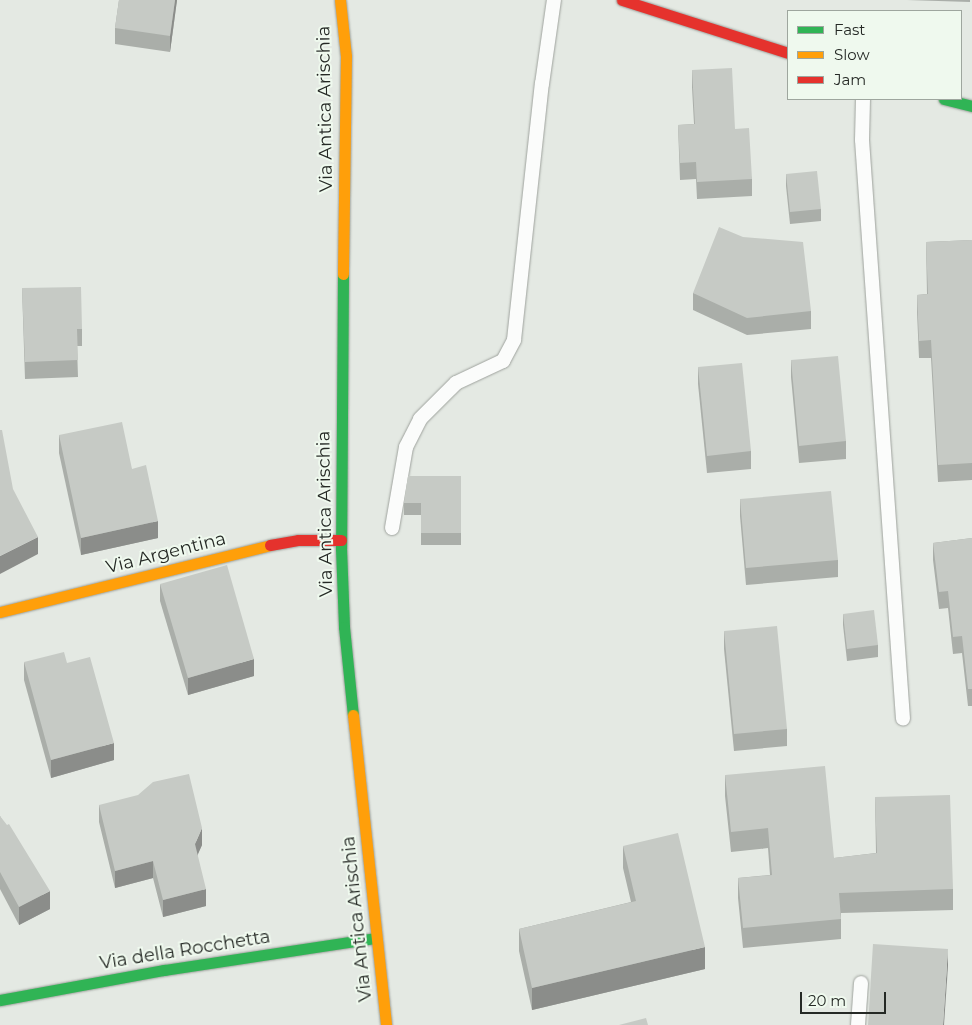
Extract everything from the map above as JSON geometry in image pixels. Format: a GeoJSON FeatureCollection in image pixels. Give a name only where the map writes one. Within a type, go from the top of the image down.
{"type":"FeatureCollection","features":[{"type":"Feature","properties":{"kind":"main road","name":"Via Antica Arischia"},"geometry":{"type":"LineString","coordinates":[[340,0],[346,56],[341,540],[344,627],[350,701],[386,1025]]}},
{"type":"Feature","properties":{"kind":"main road"},"geometry":{"type":"LineString","coordinates":[[622,0],[787,53]]}},
{"type":"Feature","properties":{"kind":"main road"},"geometry":{"type":"LineString","coordinates":[[346,56],[353,19]]}},
{"type":"Feature","properties":{"kind":"main road"},"geometry":{"type":"LineString","coordinates":[[948,100],[972,106]]}},
{"type":"Feature","properties":{"kind":"main road","name":"Via Argentina"},"geometry":{"type":"LineString","coordinates":[[0,612],[273,544],[298,540],[341,540]]}},
{"type":"Feature","properties":{"kind":"main road","name":"Via della Rocchetta"},"geometry":{"type":"LineString","coordinates":[[0,1000],[164,970],[376,938]]}},
{"type":"Feature","properties":{"kind":"lane"},"geometry":{"type":"LineString","coordinates":[[392,528],[406,447],[420,419],[456,383],[503,361],[514,340],[542,84],[554,0]]}},
{"type":"Feature","properties":{"kind":"lane"},"geometry":{"type":"LineString","coordinates":[[863,100],[862,140],[903,719]]}},
{"type":"Feature","properties":{"kind":"lane"},"geometry":{"type":"LineString","coordinates":[[858,1025],[861,983]]}},
{"type":"Feature","properties":{"kind":"building"},"geometry":{"type":"Polygon","coordinates":[[[119,0],[175,0],[170,36],[115,28],[119,0]]]}},
{"type":"Feature","properties":{"kind":"building"},"geometry":{"type":"Polygon","coordinates":[[[732,68],[735,129],[749,128],[752,179],[697,182],[696,162],[680,163],[678,125],[695,124],[692,70],[732,68]]]}},
{"type":"Feature","properties":{"kind":"building"},"geometry":{"type":"Polygon","coordinates":[[[817,171],[821,209],[790,212],[786,174],[817,171]]]}},
{"type":"Feature","properties":{"kind":"building"},"geometry":{"type":"Polygon","coordinates":[[[719,227],[743,237],[803,242],[811,311],[747,318],[693,293],[719,227]]]}},
{"type":"Feature","properties":{"kind":"building"},"geometry":{"type":"Polygon","coordinates":[[[972,240],[972,463],[938,465],[931,340],[919,341],[917,295],[928,294],[926,242],[972,240]]]}},
{"type":"Feature","properties":{"kind":"building"},"geometry":{"type":"Polygon","coordinates":[[[81,287],[82,329],[77,329],[78,360],[25,362],[22,288],[81,287]]]}},
{"type":"Feature","properties":{"kind":"building"},"geometry":{"type":"Polygon","coordinates":[[[838,356],[846,441],[799,446],[791,360],[838,356]]]}},
{"type":"Feature","properties":{"kind":"building"},"geometry":{"type":"Polygon","coordinates":[[[742,363],[751,451],[707,456],[698,367],[742,363]]]}},
{"type":"Feature","properties":{"kind":"building"},"geometry":{"type":"Polygon","coordinates":[[[122,422],[132,469],[146,465],[158,521],[81,538],[59,435],[122,422]]]}},
{"type":"Feature","properties":{"kind":"building"},"geometry":{"type":"Polygon","coordinates":[[[0,430],[2,430],[13,489],[38,537],[0,556],[0,430]]]}},
{"type":"Feature","properties":{"kind":"building"},"geometry":{"type":"Polygon","coordinates":[[[408,476],[461,476],[461,533],[421,533],[421,503],[404,503],[408,476]]]}},
{"type":"Feature","properties":{"kind":"building"},"geometry":{"type":"Polygon","coordinates":[[[831,491],[838,560],[746,568],[740,499],[831,491]]]}},
{"type":"Feature","properties":{"kind":"building"},"geometry":{"type":"Polygon","coordinates":[[[972,538],[972,689],[968,689],[962,636],[953,637],[948,591],[939,592],[933,543],[972,538]]]}},
{"type":"Feature","properties":{"kind":"building"},"geometry":{"type":"Polygon","coordinates":[[[227,565],[254,659],[188,678],[160,584],[227,565]]]}},
{"type":"Feature","properties":{"kind":"building"},"geometry":{"type":"Polygon","coordinates":[[[874,610],[878,645],[847,649],[843,614],[874,610]]]}},
{"type":"Feature","properties":{"kind":"building"},"geometry":{"type":"Polygon","coordinates":[[[777,626],[787,729],[734,734],[724,631],[777,626]]]}},
{"type":"Feature","properties":{"kind":"building"},"geometry":{"type":"Polygon","coordinates":[[[64,652],[67,663],[90,657],[114,743],[51,760],[24,662],[64,652]]]}},
{"type":"Feature","properties":{"kind":"building"},"geometry":{"type":"Polygon","coordinates":[[[825,766],[834,858],[877,853],[875,797],[950,795],[953,889],[839,893],[841,919],[743,928],[738,878],[772,875],[768,828],[731,832],[725,775],[825,766]]]}},
{"type":"Feature","properties":{"kind":"building"},"geometry":{"type":"Polygon","coordinates":[[[189,774],[202,828],[195,844],[206,889],[163,900],[153,861],[115,871],[99,805],[138,795],[153,782],[189,774]]]}},
{"type":"Feature","properties":{"kind":"building"},"geometry":{"type":"Polygon","coordinates":[[[0,816],[7,825],[9,824],[50,891],[19,907],[0,872],[0,816]]]}},
{"type":"Feature","properties":{"kind":"building"},"geometry":{"type":"Polygon","coordinates":[[[678,833],[705,947],[532,988],[519,929],[636,901],[623,846],[678,833]]]}},
{"type":"Feature","properties":{"kind":"building"},"geometry":{"type":"Polygon","coordinates":[[[873,944],[948,949],[943,1025],[868,1025],[873,944]]]}},
{"type":"Feature","properties":{"kind":"building"},"geometry":{"type":"Polygon","coordinates":[[[646,1018],[648,1025],[619,1025],[646,1018]]]}},
{"type":"Feature","properties":{"kind":"traffic: fast"},"geometry":{"type":"LineString","coordinates":[[948,100],[972,106]]}},
{"type":"Feature","properties":{"kind":"traffic: fast"},"geometry":{"type":"LineString","coordinates":[[343,274],[341,548],[344,627],[353,715]]}},
{"type":"Feature","properties":{"kind":"traffic: fast"},"geometry":{"type":"LineString","coordinates":[[0,1000],[164,970],[376,938]]}},
{"type":"Feature","properties":{"kind":"traffic: slow"},"geometry":{"type":"LineString","coordinates":[[340,0],[346,56],[343,274]]}},
{"type":"Feature","properties":{"kind":"traffic: slow"},"geometry":{"type":"LineString","coordinates":[[0,612],[270,545]]}},
{"type":"Feature","properties":{"kind":"traffic: slow"},"geometry":{"type":"LineString","coordinates":[[353,715],[386,1025]]}},
{"type":"Feature","properties":{"kind":"traffic: jam"},"geometry":{"type":"LineString","coordinates":[[622,0],[787,53]]}},
{"type":"Feature","properties":{"kind":"traffic: jam"},"geometry":{"type":"LineString","coordinates":[[270,545],[298,540],[341,540]]}}]}
